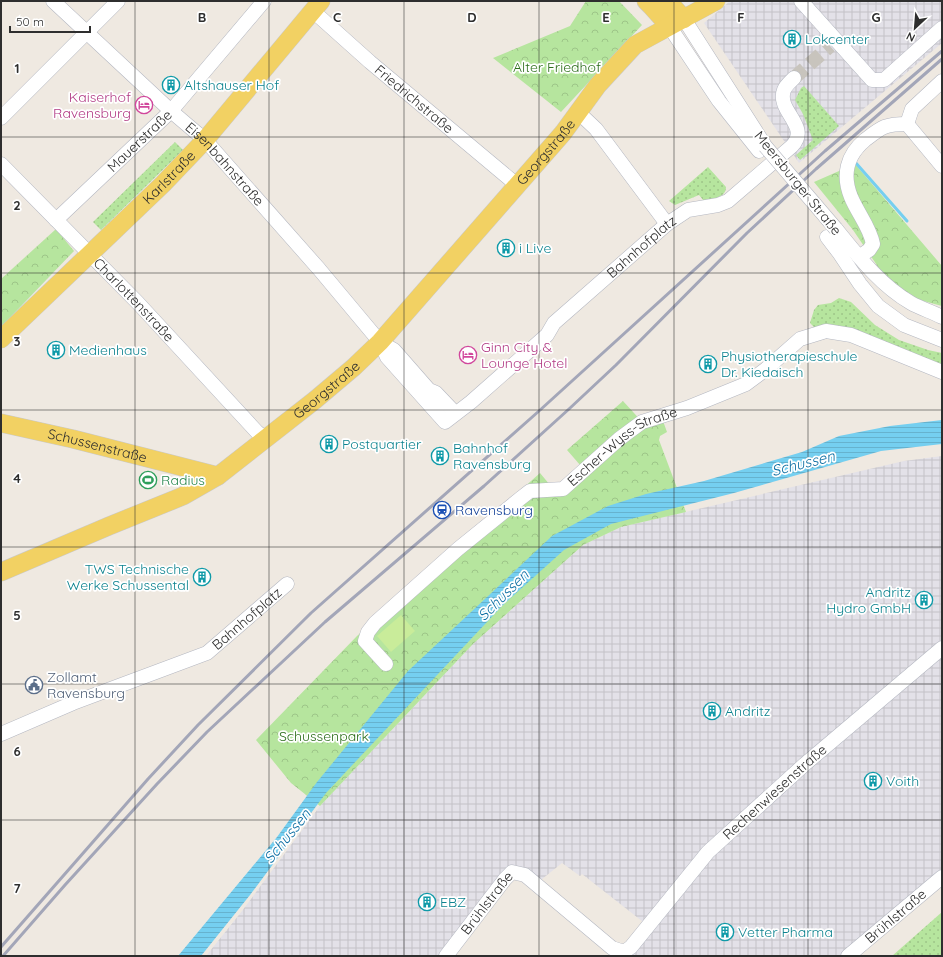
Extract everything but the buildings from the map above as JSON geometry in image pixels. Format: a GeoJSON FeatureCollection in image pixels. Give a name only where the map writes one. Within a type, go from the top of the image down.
{"type":"FeatureCollection","features":[{"type":"Feature","properties":{"kind":"main road","name":"Meersburger Straße"},"geometry":{"type":"LineString","coordinates":[[646,1],[651,6],[677,22]]}},
{"type":"Feature","properties":{"kind":"main road","name":"Meersburger Straße"},"geometry":{"type":"LineString","coordinates":[[668,1],[677,22]]}},
{"type":"Feature","properties":{"kind":"main road","name":"Georgstraße"},"geometry":{"type":"LineString","coordinates":[[1,572],[183,496],[218,476],[320,395],[354,367],[380,342],[562,133],[598,85],[635,45],[716,1]]}},
{"type":"Feature","properties":{"kind":"main road","name":"Karlstraße"},"geometry":{"type":"LineString","coordinates":[[1,339],[163,184],[205,140],[317,6]]}},
{"type":"Feature","properties":{"kind":"main road","name":"Schussenstraße"},"geometry":{"type":"LineString","coordinates":[[1,422],[218,476]]}},
{"type":"Feature","properties":{"kind":"street","name":"Eisenbahnstraße"},"geometry":{"type":"LineString","coordinates":[[53,1],[171,111],[205,140],[380,342],[394,350],[429,390],[436,393],[450,418]]}},
{"type":"Feature","properties":{"kind":"street"},"geometry":{"type":"LineString","coordinates":[[1,118],[118,1]]}},
{"type":"Feature","properties":{"kind":"street","name":"Mauerstraße"},"geometry":{"type":"LineString","coordinates":[[56,220],[171,111],[264,1]]}},
{"type":"Feature","properties":{"kind":"street"},"geometry":{"type":"LineString","coordinates":[[801,1],[833,43],[872,80],[884,80],[942,28]]}},
{"type":"Feature","properties":{"kind":"street","name":"Friedrichstraße"},"geometry":{"type":"LineString","coordinates":[[317,6],[370,62],[517,185]]}},
{"type":"Feature","properties":{"kind":"street","name":"Meersburger Straße"},"geometry":{"type":"LineString","coordinates":[[677,22],[762,148],[832,233],[859,257],[875,274],[911,303],[942,317]]}},
{"type":"Feature","properties":{"kind":"street","name":"Bahnhofplatz"},"geometry":{"type":"LineString","coordinates":[[450,418],[484,391],[547,335],[554,323],[667,224],[688,210],[718,206],[728,201],[797,141],[798,133],[796,125],[782,101],[784,89],[794,78]]}},
{"type":"Feature","properties":{"kind":"street"},"geometry":{"type":"LineString","coordinates":[[907,124],[912,109],[942,81]]}},
{"type":"Feature","properties":{"kind":"street","name":"Georgstraße"},"geometry":{"type":"LineString","coordinates":[[578,112],[596,129],[667,224]]}},
{"type":"Feature","properties":{"kind":"street"},"geometry":{"type":"LineString","coordinates":[[859,257],[869,250],[873,244],[871,234],[851,196],[846,174],[850,157],[858,146],[881,128],[896,124],[907,124]]}},
{"type":"Feature","properties":{"kind":"street"},"geometry":{"type":"LineString","coordinates":[[907,124],[942,166]]}},
{"type":"Feature","properties":{"kind":"street","name":"Charlottenstraße"},"geometry":{"type":"LineString","coordinates":[[1,164],[138,303],[257,432],[265,438]]}},
{"type":"Feature","properties":{"kind":"street","name":"Meersburger Straße"},"geometry":{"type":"LineString","coordinates":[[832,233],[840,254],[860,284],[878,306],[904,325],[942,340]]}},
{"type":"Feature","properties":{"kind":"street","name":"Escher-Wyss-Straße"},"geometry":{"type":"LineString","coordinates":[[386,664],[365,641],[368,632],[458,549],[521,498],[530,491],[563,489],[620,439],[642,422],[687,408],[746,384],[766,369],[800,338],[826,331],[851,335],[942,372]]}},
{"type":"Feature","properties":{"kind":"street","name":"Bahnhofplatz"},"geometry":{"type":"LineString","coordinates":[[1,734],[73,703],[207,653],[287,584]]}},
{"type":"Feature","properties":{"kind":"street","name":"Rechenwiesenstraße"},"geometry":{"type":"LineString","coordinates":[[536,884],[612,948],[624,952],[631,947],[708,852],[805,764],[942,648]]}},
{"type":"Feature","properties":{"kind":"street","name":"Brühlstraße"},"geometry":{"type":"LineString","coordinates":[[446,956],[512,872],[525,875],[536,884]]}},
{"type":"Feature","properties":{"kind":"street","name":"Brühlstraße"},"geometry":{"type":"LineString","coordinates":[[848,956],[942,876]]}},
{"type":"Feature","properties":{"kind":"shaded area"},"geometry":{"type":"Polygon","coordinates":[[[730,1],[942,1],[942,43],[799,163],[704,23],[730,1]]]}},
{"type":"Feature","properties":{"kind":"shaded area"},"geometry":{"type":"Polygon","coordinates":[[[942,456],[942,877],[848,956],[628,956],[647,925],[582,874],[580,876],[562,863],[536,884],[512,872],[447,956],[206,956],[242,911],[320,806],[473,644],[583,545],[621,527],[904,461],[942,456]]]}},
{"type":"Feature","properties":{"kind":"green space","name":"Alter Friedhof"},"geometry":{"type":"Polygon","coordinates":[[[586,1],[619,1],[642,25],[561,112],[493,58],[570,26],[586,1]]]}},
{"type":"Feature","properties":{"kind":"green space"},"geometry":{"type":"Polygon","coordinates":[[[804,86],[839,126],[800,160],[796,155],[813,140],[803,114],[795,100],[801,88],[804,86]]]}},
{"type":"Feature","properties":{"kind":"green space"},"geometry":{"type":"Polygon","coordinates":[[[175,142],[183,150],[101,230],[93,222],[175,142]]]}},
{"type":"Feature","properties":{"kind":"green space"},"geometry":{"type":"Polygon","coordinates":[[[855,164],[942,266],[942,306],[916,299],[885,277],[853,230],[814,182],[855,164]]]}},
{"type":"Feature","properties":{"kind":"green space"},"geometry":{"type":"Polygon","coordinates":[[[708,167],[726,187],[724,194],[704,201],[699,195],[675,205],[669,201],[708,167]]]}},
{"type":"Feature","properties":{"kind":"green space"},"geometry":{"type":"Polygon","coordinates":[[[56,229],[74,251],[1,327],[1,279],[56,229]]]}},
{"type":"Feature","properties":{"kind":"green space"},"geometry":{"type":"Polygon","coordinates":[[[839,298],[851,302],[875,325],[899,340],[942,353],[942,367],[865,334],[835,325],[815,328],[810,323],[814,310],[818,305],[831,303],[839,298]]]}},
{"type":"Feature","properties":{"kind":"green space","name":"Schussenpark"},"geometry":{"type":"Polygon","coordinates":[[[623,401],[645,425],[663,421],[667,432],[660,436],[659,440],[686,512],[621,527],[583,545],[473,644],[320,806],[291,783],[256,740],[357,636],[540,473],[560,497],[569,476],[587,473],[567,450],[623,401]]]}},
{"type":"Feature","properties":{"kind":"green space"},"geometry":{"type":"Polygon","coordinates":[[[401,615],[415,631],[391,652],[377,636],[401,615]]]}},
{"type":"Feature","properties":{"kind":"green space"},"geometry":{"type":"Polygon","coordinates":[[[942,912],[942,956],[892,956],[942,912]]]}},
{"type":"Feature","properties":{"kind":"water","name":"Schussen"},"geometry":{"type":"Polygon","coordinates":[[[942,420],[942,444],[881,451],[734,493],[611,524],[564,550],[503,605],[326,793],[250,895],[201,956],[178,956],[277,837],[317,782],[408,671],[552,536],[608,506],[646,494],[704,481],[802,452],[839,436],[890,426],[942,420]]]}},
{"type":"Feature","properties":{"kind":"waterway"},"geometry":{"type":"LineString","coordinates":[[855,162],[907,221]]}},
{"type":"Feature","properties":{"kind":"tunnel"},"geometry":{"type":"LineString","coordinates":[[794,78],[830,46]]}},
{"type":"Feature","properties":{"kind":"railway"},"geometry":{"type":"LineString","coordinates":[[1,947],[148,779],[198,725],[311,613],[539,411],[825,151],[942,51]]}},
{"type":"Feature","properties":{"kind":"railway"},"geometry":{"type":"LineString","coordinates":[[3,956],[65,885],[157,784],[207,732],[325,622],[484,486],[569,409],[616,365],[747,233],[816,169],[942,59]]}},
{"type":"Feature","properties":{"kind":"place","name":"Lokcenter"},"geometry":{"type":"Point","coordinates":[792,39]}},
{"type":"Feature","properties":{"kind":"place","name":"Altshauser Hof"},"geometry":{"type":"Point","coordinates":[171,85]}},
{"type":"Feature","properties":{"kind":"place","name":"Kaiserhof Ravensburg"},"geometry":{"type":"Point","coordinates":[144,105]}},
{"type":"Feature","properties":{"kind":"place","name":"i Live"},"geometry":{"type":"Point","coordinates":[506,248]}},
{"type":"Feature","properties":{"kind":"place","name":"Medienhaus"},"geometry":{"type":"Point","coordinates":[56,350]}},
{"type":"Feature","properties":{"kind":"place","name":"Ginn City & Lounge Hotel"},"geometry":{"type":"Point","coordinates":[468,355]}},
{"type":"Feature","properties":{"kind":"place","name":"Physiotherapieschule Dr. Kiedaisch"},"geometry":{"type":"Point","coordinates":[708,364]}},
{"type":"Feature","properties":{"kind":"place","name":"Postquartier"},"geometry":{"type":"Point","coordinates":[329,444]}},
{"type":"Feature","properties":{"kind":"place","name":"Bahnhof Ravensburg"},"geometry":{"type":"Point","coordinates":[440,456]}},
{"type":"Feature","properties":{"kind":"place","name":"Radius"},"geometry":{"type":"Point","coordinates":[148,480]}},
{"type":"Feature","properties":{"kind":"place","name":"Ravensburg"},"geometry":{"type":"Point","coordinates":[442,510]}},
{"type":"Feature","properties":{"kind":"place","name":"TWS Technische Werke Schussental"},"geometry":{"type":"Point","coordinates":[202,577]}},
{"type":"Feature","properties":{"kind":"place","name":"Andritz Hydro GmbH"},"geometry":{"type":"Point","coordinates":[924,600]}},
{"type":"Feature","properties":{"kind":"place","name":"Zollamt Ravensburg"},"geometry":{"type":"Point","coordinates":[34,685]}},
{"type":"Feature","properties":{"kind":"place","name":"Andritz"},"geometry":{"type":"Point","coordinates":[712,711]}},
{"type":"Feature","properties":{"kind":"place","name":"Voith"},"geometry":{"type":"Point","coordinates":[873,781]}},
{"type":"Feature","properties":{"kind":"place","name":"EBZ"},"geometry":{"type":"Point","coordinates":[427,902]}},
{"type":"Feature","properties":{"kind":"place","name":"Vetter Pharma"},"geometry":{"type":"Point","coordinates":[725,932]}}]}
